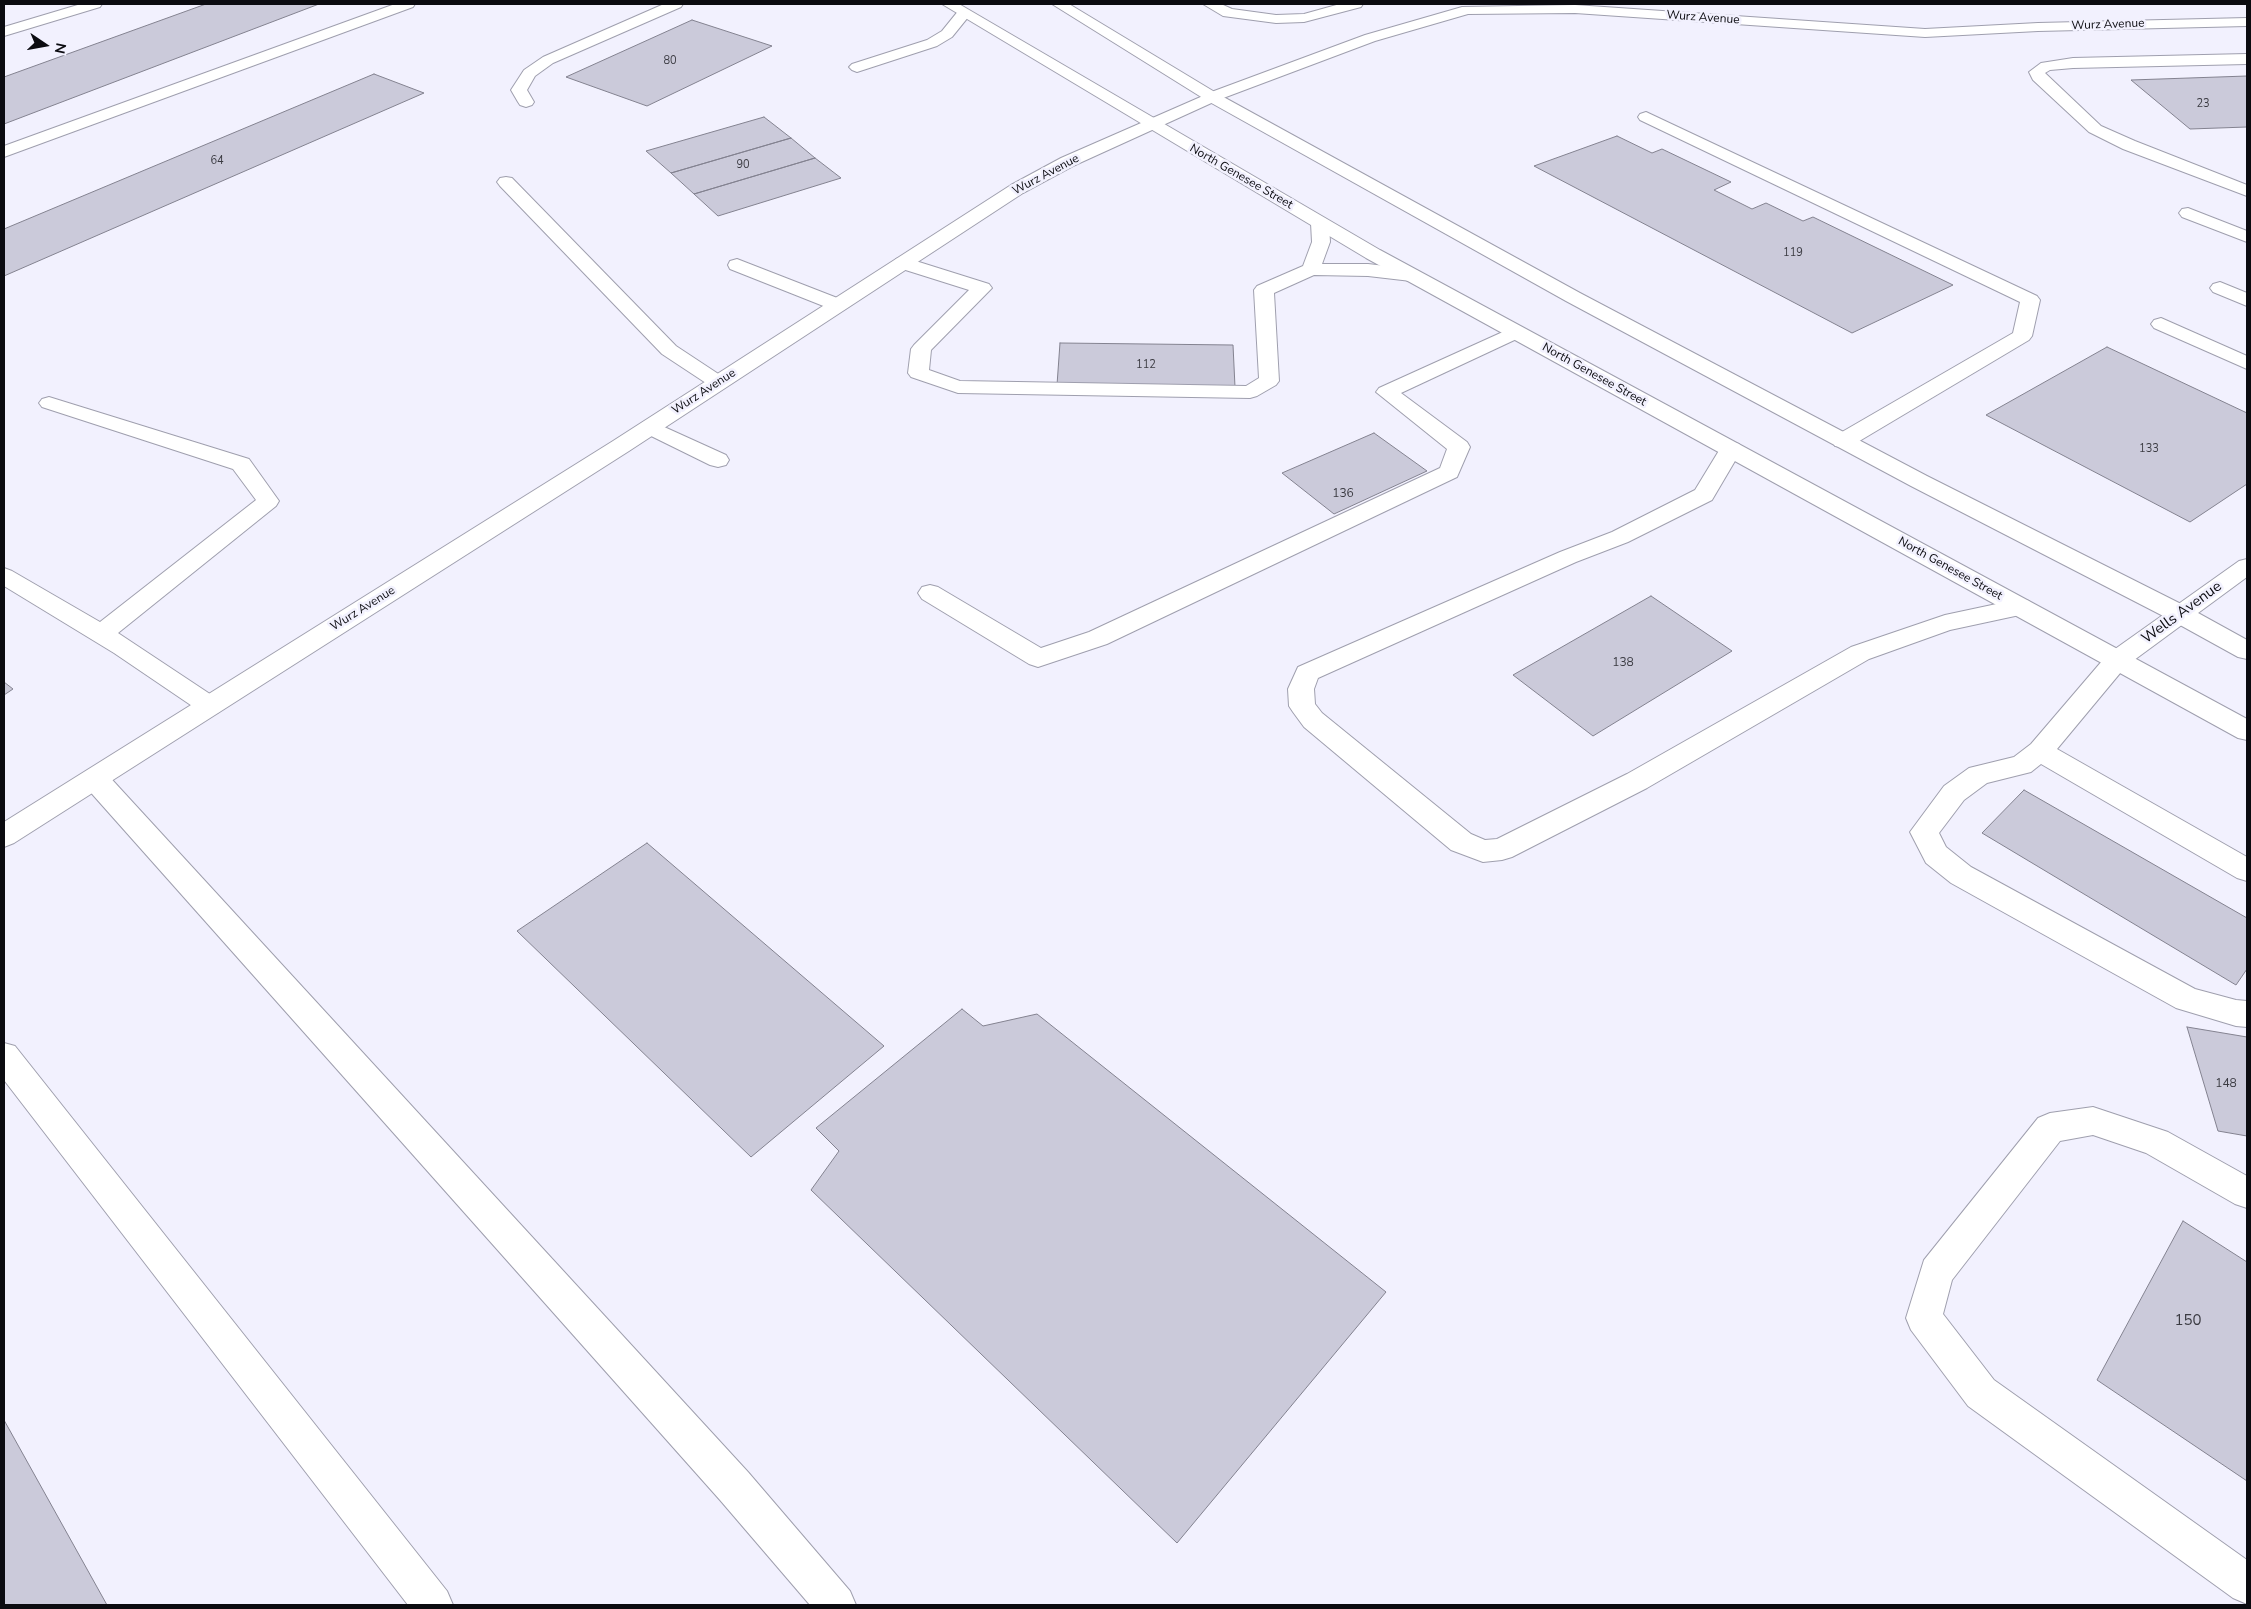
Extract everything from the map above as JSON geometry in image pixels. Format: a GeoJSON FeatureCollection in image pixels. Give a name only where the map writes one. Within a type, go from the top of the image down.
{"type":"FeatureCollection","features":[{"type":"Feature","properties":{"kind":"main road"},"geometry":{"type":"LineString","coordinates":[[4,32],[95,4]]}},
{"type":"Feature","properties":{"kind":"main road"},"geometry":{"type":"LineString","coordinates":[[4,152],[179,89],[365,18],[408,4]]}},
{"type":"Feature","properties":{"kind":"main road"},"geometry":{"type":"LineString","coordinates":[[526,102],[519,90],[529,73],[548,60],[676,4]]}},
{"type":"Feature","properties":{"kind":"main road","name":"North Genesee Street"},"geometry":{"type":"LineString","coordinates":[[949,4],[1320,223],[1412,275],[2247,731]]}},
{"type":"Feature","properties":{"kind":"main road"},"geometry":{"type":"LineString","coordinates":[[1059,4],[1212,97],[1573,297],[1843,441],[2180,614],[2247,651]]}},
{"type":"Feature","properties":{"kind":"main road"},"geometry":{"type":"LineString","coordinates":[[1210,4],[1228,13],[1276,19],[1304,18],[1356,4]]}},
{"type":"Feature","properties":{"kind":"main road"},"geometry":{"type":"LineString","coordinates":[[1247,4],[1274,11],[1305,8],[1316,4]]}},
{"type":"Feature","properties":{"kind":"main road","name":"Wurz Avenue"},"geometry":{"type":"LineString","coordinates":[[4,836],[651,427],[1017,189],[1067,162],[1212,97],[1370,38],[1463,7],[1575,9],[1925,33],[2038,27],[2247,22]]}},
{"type":"Feature","properties":{"kind":"main road"},"geometry":{"type":"LineString","coordinates":[[857,68],[932,43],[946,34],[964,13]]}},
{"type":"Feature","properties":{"kind":"main road"},"geometry":{"type":"LineString","coordinates":[[2247,59],[2073,63],[2046,66],[2037,72],[2039,77],[2095,129],[2129,145],[2247,191]]}},
{"type":"Feature","properties":{"kind":"main road"},"geometry":{"type":"LineString","coordinates":[[1646,117],[2030,300],[2022,336],[1843,441]]}},
{"type":"Feature","properties":{"kind":"main road"},"geometry":{"type":"LineString","coordinates":[[2220,180],[2247,179]]}},
{"type":"Feature","properties":{"kind":"main road"},"geometry":{"type":"LineString","coordinates":[[506,182],[669,350],[719,383]]}},
{"type":"Feature","properties":{"kind":"main road"},"geometry":{"type":"LineString","coordinates":[[2188,214],[2247,237]]}},
{"type":"Feature","properties":{"kind":"main road"},"geometry":{"type":"LineString","coordinates":[[1311,269],[1321,242],[1320,223]]}},
{"type":"Feature","properties":{"kind":"main road"},"geometry":{"type":"LineString","coordinates":[[903,263],[982,288],[922,349],[918,373],[958,387],[1250,392],[1270,381],[1264,290],[1311,269],[1368,270],[1412,275]]}},
{"type":"Feature","properties":{"kind":"main road"},"geometry":{"type":"LineString","coordinates":[[737,265],[838,305]]}},
{"type":"Feature","properties":{"kind":"main road"},"geometry":{"type":"LineString","coordinates":[[2220,288],[2247,300]]}},
{"type":"Feature","properties":{"kind":"main road"},"geometry":{"type":"LineString","coordinates":[[2161,324],[2247,363]]}},
{"type":"Feature","properties":{"kind":"main road"},"geometry":{"type":"LineString","coordinates":[[930,593],[1038,658],[1098,638],[1449,472],[1459,447],[1386,392],[1516,332]]}},
{"type":"Feature","properties":{"kind":"main road"},"geometry":{"type":"LineString","coordinates":[[49,403],[242,464],[268,501],[101,634]]}},
{"type":"Feature","properties":{"kind":"main road"},"geometry":{"type":"LineString","coordinates":[[651,427],[718,460]]}},
{"type":"Feature","properties":{"kind":"main road"},"geometry":{"type":"LineString","coordinates":[[1730,449],[1704,495],[1620,537],[1568,557],[1307,673],[1301,689],[1302,706],[1314,720],[1461,842],[1483,851],[1502,849],[1637,781],[1860,653],[1945,623],[2020,607]]}},
{"type":"Feature","properties":{"kind":"main road","name":"Wells Avenue"},"geometry":{"type":"LineString","coordinates":[[2247,566],[2117,660],[2040,750],[2022,765],[1979,775],[1954,793],[1924,832],[1936,855],[1961,875],[2187,999],[2236,1013],[2247,1014]]}},
{"type":"Feature","properties":{"kind":"main road"},"geometry":{"type":"LineString","coordinates":[[4,576],[101,634],[210,706]]}},
{"type":"Feature","properties":{"kind":"main road"},"geometry":{"type":"LineString","coordinates":[[2040,750],[2247,870]]}},
{"type":"Feature","properties":{"kind":"main road"},"geometry":{"type":"LineString","coordinates":[[95,779],[734,1486],[836,1605]]}},
{"type":"Feature","properties":{"kind":"main road"},"geometry":{"type":"LineString","coordinates":[[4,1056],[433,1605]]}},
{"type":"Feature","properties":{"kind":"main road"},"geometry":{"type":"LineString","coordinates":[[2247,1193],[2156,1142],[2093,1121],[2050,1128],[1936,1272],[1924,1318],[1981,1393],[2247,1584]]}},
{"type":"Feature","properties":{"kind":"building"},"geometry":{"type":"Polygon","coordinates":[[[206,4],[319,4],[4,124],[4,77],[206,4]]]}},
{"type":"Feature","properties":{"kind":"building"},"geometry":{"type":"Polygon","coordinates":[[[692,20],[772,46],[647,106],[566,77],[692,20]]]}},
{"type":"Feature","properties":{"kind":"building"},"geometry":{"type":"Polygon","coordinates":[[[374,74],[424,93],[4,276],[4,229],[374,74]]]}},
{"type":"Feature","properties":{"kind":"building"},"geometry":{"type":"Polygon","coordinates":[[[2247,76],[2247,127],[2190,129],[2131,80],[2247,76]]]}},
{"type":"Feature","properties":{"kind":"building"},"geometry":{"type":"Polygon","coordinates":[[[764,117],[791,138],[671,173],[646,151],[764,117]]]}},
{"type":"Feature","properties":{"kind":"building"},"geometry":{"type":"Polygon","coordinates":[[[1617,136],[1652,153],[1662,149],[1731,182],[1714,190],[1752,209],[1766,203],[1803,221],[1813,217],[1953,285],[1852,333],[1534,166],[1617,136]]]}},
{"type":"Feature","properties":{"kind":"building"},"geometry":{"type":"Polygon","coordinates":[[[791,138],[815,158],[694,194],[671,173],[791,138]]]}},
{"type":"Feature","properties":{"kind":"building"},"geometry":{"type":"Polygon","coordinates":[[[815,158],[841,178],[718,216],[694,194],[815,158]]]}},
{"type":"Feature","properties":{"kind":"building"},"geometry":{"type":"Polygon","coordinates":[[[1060,343],[1233,345],[1235,387],[1057,385],[1060,343]]]}},
{"type":"Feature","properties":{"kind":"building"},"geometry":{"type":"Polygon","coordinates":[[[2107,347],[2247,413],[2247,484],[2190,522],[1986,415],[2107,347]]]}},
{"type":"Feature","properties":{"kind":"building"},"geometry":{"type":"Polygon","coordinates":[[[1374,433],[1427,471],[1334,514],[1282,473],[1374,433]]]}},
{"type":"Feature","properties":{"kind":"building"},"geometry":{"type":"Polygon","coordinates":[[[1651,596],[1732,651],[1593,736],[1513,675],[1651,596]]]}},
{"type":"Feature","properties":{"kind":"building"},"geometry":{"type":"Polygon","coordinates":[[[4,682],[13,689],[4,695],[4,682]]]}},
{"type":"Feature","properties":{"kind":"building"},"geometry":{"type":"Polygon","coordinates":[[[2024,790],[2247,918],[2247,969],[2236,985],[1982,833],[2024,790]]]}},
{"type":"Feature","properties":{"kind":"building"},"geometry":{"type":"Polygon","coordinates":[[[647,843],[884,1046],[751,1157],[517,931],[647,843]]]}},
{"type":"Feature","properties":{"kind":"building"},"geometry":{"type":"Polygon","coordinates":[[[962,1009],[983,1026],[1037,1014],[1386,1292],[1177,1543],[811,1190],[839,1151],[816,1128],[962,1009]]]}},
{"type":"Feature","properties":{"kind":"building"},"geometry":{"type":"Polygon","coordinates":[[[2187,1027],[2247,1037],[2247,1136],[2218,1131],[2187,1027]]]}},
{"type":"Feature","properties":{"kind":"building"},"geometry":{"type":"Polygon","coordinates":[[[2183,1221],[2247,1262],[2247,1481],[2097,1380],[2183,1221]]]}},
{"type":"Feature","properties":{"kind":"building"},"geometry":{"type":"Polygon","coordinates":[[[4,1420],[107,1605],[4,1605],[4,1420]]]}}]}
